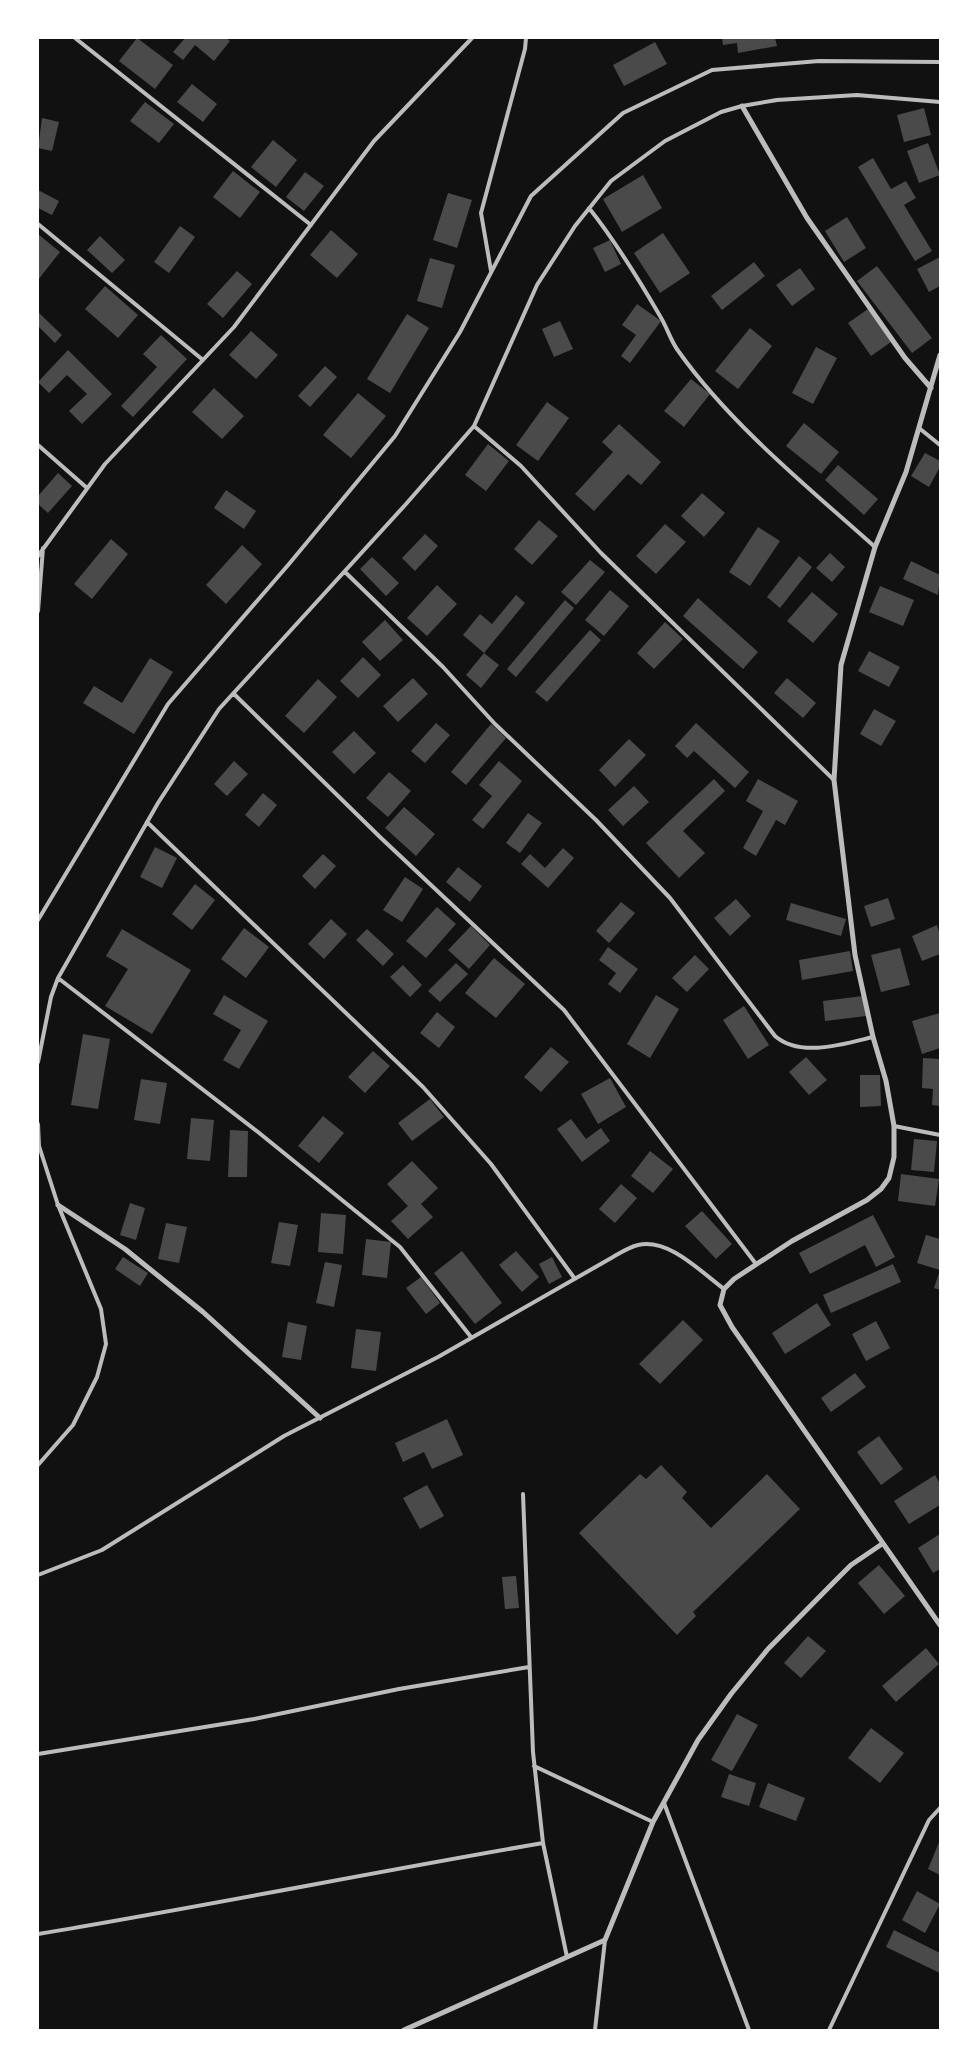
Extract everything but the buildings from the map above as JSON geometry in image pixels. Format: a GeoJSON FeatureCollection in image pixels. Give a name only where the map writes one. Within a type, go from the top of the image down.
{"type":"FeatureCollection","features":[{"type":"Feature","properties":{"kind":"street"},"geometry":{"type":"LineString","coordinates":[[742,106],[807,218],[905,358],[931,388]]}},
{"type":"Feature","properties":{"kind":"street"},"geometry":{"type":"LineString","coordinates":[[940,355],[906,472],[875,547],[841,665],[834,780],[856,955],[886,1081],[894,1126],[894,1157],[889,1178],[867,1200],[756,1264],[724,1289],[720,1305],[732,1327],[940,1625]]}},
{"type":"Feature","properties":{"kind":"street"},"geometry":{"type":"LineString","coordinates":[[58,1205],[125,1249],[203,1312],[320,1418]]}},
{"type":"Feature","properties":{"kind":"street"},"geometry":{"type":"LineString","coordinates":[[404,2030],[605,1940],[654,1822],[698,1740],[731,1694],[768,1649],[851,1565],[882,1544]]}},
{"type":"Feature","properties":{"kind":"lane"},"geometry":{"type":"LineString","coordinates":[[75,38],[311,225]]}},
{"type":"Feature","properties":{"kind":"lane"},"geometry":{"type":"LineString","coordinates":[[38,556],[43,546],[105,464],[234,327],[374,141],[472,38]]}},
{"type":"Feature","properties":{"kind":"lane"},"geometry":{"type":"LineString","coordinates":[[491,272],[481,214],[525,49],[526,38]]}},
{"type":"Feature","properties":{"kind":"lane"},"geometry":{"type":"LineString","coordinates":[[38,920],[168,704],[289,564],[395,436],[460,332],[532,196],[623,113],[712,70],[819,61],[940,62]]}},
{"type":"Feature","properties":{"kind":"lane"},"geometry":{"type":"LineString","coordinates":[[38,1062],[51,997],[58,978],[147,822],[219,709],[345,572],[474,426],[537,284],[575,226],[611,181],[665,141],[721,112],[742,106],[777,100],[857,95],[940,102]]}},
{"type":"Feature","properties":{"kind":"lane"},"geometry":{"type":"LineString","coordinates":[[589,208],[615,241],[684,359],[766,449],[875,547]]}},
{"type":"Feature","properties":{"kind":"lane"},"geometry":{"type":"LineString","coordinates":[[38,224],[203,360]]}},
{"type":"Feature","properties":{"kind":"lane"},"geometry":{"type":"LineString","coordinates":[[474,426],[520,466],[601,553],[834,780]]}},
{"type":"Feature","properties":{"kind":"lane"},"geometry":{"type":"LineString","coordinates":[[919,428],[940,445]]}},
{"type":"Feature","properties":{"kind":"lane"},"geometry":{"type":"LineString","coordinates":[[38,445],[87,488]]}},
{"type":"Feature","properties":{"kind":"lane"},"geometry":{"type":"LineString","coordinates":[[38,610],[43,546]]}},
{"type":"Feature","properties":{"kind":"lane"},"geometry":{"type":"LineString","coordinates":[[345,572],[443,667],[495,724],[596,820],[670,898],[775,1036],[783,1043],[806,1048],[838,1045],[874,1037]]}},
{"type":"Feature","properties":{"kind":"lane"},"geometry":{"type":"LineString","coordinates":[[234,694],[382,838],[564,1010],[756,1264]]}},
{"type":"Feature","properties":{"kind":"lane"},"geometry":{"type":"LineString","coordinates":[[147,822],[423,1087],[491,1164],[575,1279]]}},
{"type":"Feature","properties":{"kind":"lane"},"geometry":{"type":"LineString","coordinates":[[58,978],[258,1132],[400,1247],[471,1337]]}},
{"type":"Feature","properties":{"kind":"lane"},"geometry":{"type":"LineString","coordinates":[[38,1124],[39,1146],[58,1205],[101,1309],[106,1344],[97,1377],[73,1425],[38,1465]]}},
{"type":"Feature","properties":{"kind":"lane"},"geometry":{"type":"LineString","coordinates":[[894,1126],[940,1135]]}},
{"type":"Feature","properties":{"kind":"lane"},"geometry":{"type":"LineString","coordinates":[[38,1575],[102,1550],[284,1436],[471,1337],[612,1257],[638,1246],[652,1245],[667,1249],[724,1289]]}},
{"type":"Feature","properties":{"kind":"lane"},"geometry":{"type":"LineString","coordinates":[[523,1494],[528,1667],[534,1766],[543,1843],[567,1957]]}},
{"type":"Feature","properties":{"kind":"lane"},"geometry":{"type":"LineString","coordinates":[[38,1754],[254,1719],[399,1688],[528,1667]]}},
{"type":"Feature","properties":{"kind":"lane"},"geometry":{"type":"LineString","coordinates":[[534,1766],[654,1822]]}},
{"type":"Feature","properties":{"kind":"lane"},"geometry":{"type":"LineString","coordinates":[[664,1803],[749,2030]]}},
{"type":"Feature","properties":{"kind":"lane"},"geometry":{"type":"LineString","coordinates":[[830,2030],[929,1820],[940,1808]]}},
{"type":"Feature","properties":{"kind":"lane"},"geometry":{"type":"LineString","coordinates":[[38,1934],[153,1915],[332,1880],[543,1843]]}},
{"type":"Feature","properties":{"kind":"lane"},"geometry":{"type":"LineString","coordinates":[[595,2030],[605,1940]]}}]}
